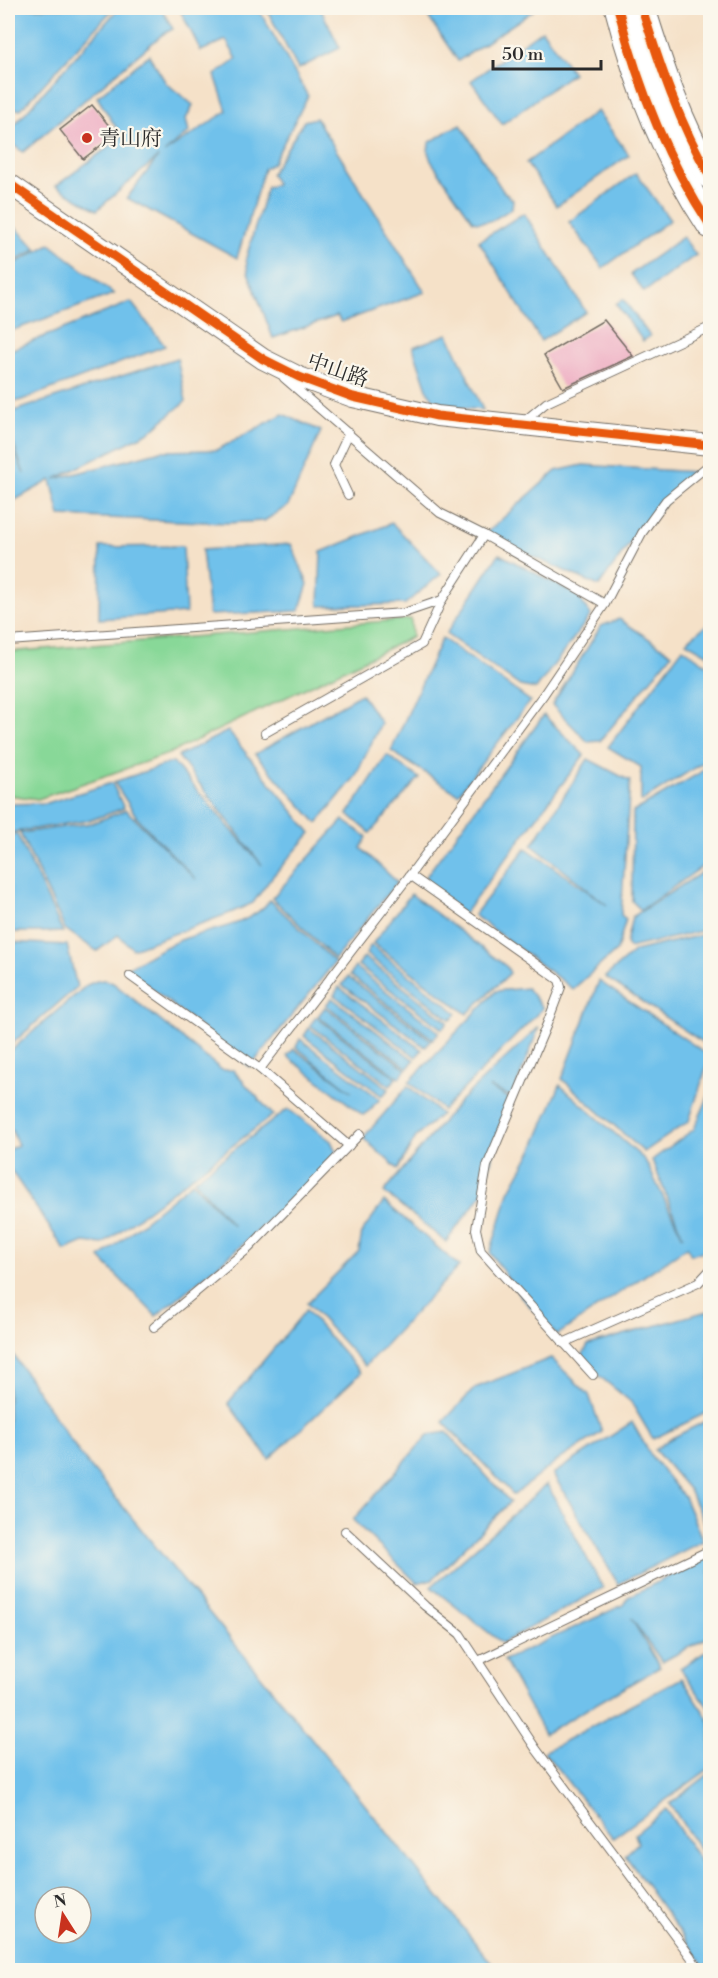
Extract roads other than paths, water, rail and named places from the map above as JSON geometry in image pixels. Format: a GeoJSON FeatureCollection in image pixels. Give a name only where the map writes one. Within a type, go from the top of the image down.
{"type":"FeatureCollection","features":[{"type":"Feature","properties":{"kind":"main road"},"geometry":{"type":"LineString","coordinates":[[618,8],[643,86],[667,149],[711,225]]}},
{"type":"Feature","properties":{"kind":"main road"},"geometry":{"type":"LineString","coordinates":[[642,8],[671,93],[692,144],[711,176]]}},
{"type":"Feature","properties":{"kind":"street","name":"中山路"},"geometry":{"type":"LineString","coordinates":[[8,183],[263,360],[299,377],[353,397],[437,416],[711,445]]}},
{"type":"Feature","properties":{"kind":"lane"},"geometry":{"type":"LineString","coordinates":[[521,424],[546,403],[711,327]]}},
{"type":"Feature","properties":{"kind":"lane"},"geometry":{"type":"LineString","coordinates":[[263,360],[440,513],[484,535],[605,604]]}},
{"type":"Feature","properties":{"kind":"lane"},"geometry":{"type":"LineString","coordinates":[[348,495],[334,465],[349,433]]}},
{"type":"Feature","properties":{"kind":"lane"},"geometry":{"type":"LineString","coordinates":[[260,1069],[410,875],[544,694],[605,604],[642,533],[666,500],[711,464]]}},
{"type":"Feature","properties":{"kind":"lane"},"geometry":{"type":"LineString","coordinates":[[265,733],[422,644],[442,600],[484,535]]}},
{"type":"Feature","properties":{"kind":"lane"},"geometry":{"type":"LineString","coordinates":[[8,641],[404,614],[442,600]]}},
{"type":"Feature","properties":{"kind":"lane"},"geometry":{"type":"LineString","coordinates":[[410,875],[559,980],[561,987],[547,1024],[487,1166],[476,1229],[481,1251],[593,1375]]}},
{"type":"Feature","properties":{"kind":"lane"},"geometry":{"type":"LineString","coordinates":[[130,976],[260,1069],[349,1146]]}},
{"type":"Feature","properties":{"kind":"lane"},"geometry":{"type":"LineString","coordinates":[[154,1327],[249,1248],[360,1134]]}},
{"type":"Feature","properties":{"kind":"lane"},"geometry":{"type":"LineString","coordinates":[[563,1343],[698,1283],[711,1270]]}},
{"type":"Feature","properties":{"kind":"lane"},"geometry":{"type":"LineString","coordinates":[[345,1531],[425,1606],[460,1634],[536,1749],[684,1947],[699,1971]]}},
{"type":"Feature","properties":{"kind":"lane"},"geometry":{"type":"LineString","coordinates":[[478,1661],[711,1550]]}},
{"type":"Feature","properties":{"kind":"water"},"geometry":{"type":"Polygon","coordinates":[[[8,8],[114,8],[20,110],[8,107],[8,8]]]}},
{"type":"Feature","properties":{"kind":"water"},"geometry":{"type":"Polygon","coordinates":[[[119,8],[161,8],[173,29],[163,34],[23,152],[8,141],[8,132],[119,8]]]}},
{"type":"Feature","properties":{"kind":"water"},"geometry":{"type":"Polygon","coordinates":[[[179,8],[258,8],[308,96],[273,163],[264,169],[237,258],[127,198],[158,157],[97,210],[56,186],[122,137],[97,97],[149,55],[166,83],[193,105],[186,119],[189,132],[164,153],[227,111],[215,75],[237,59],[226,40],[201,51],[179,8]]]}},
{"type":"Feature","properties":{"kind":"water"},"geometry":{"type":"Polygon","coordinates":[[[266,8],[320,8],[340,48],[298,69],[266,8]]]}},
{"type":"Feature","properties":{"kind":"water"},"geometry":{"type":"Polygon","coordinates":[[[444,8],[531,8],[533,11],[458,61],[429,18],[444,8]]]}},
{"type":"Feature","properties":{"kind":"water"},"geometry":{"type":"Polygon","coordinates":[[[542,30],[573,73],[502,124],[471,81],[542,30]]]}},
{"type":"Feature","properties":{"kind":"water"},"geometry":{"type":"Polygon","coordinates":[[[597,111],[629,155],[557,206],[526,163],[597,111]]]}},
{"type":"Feature","properties":{"kind":"water"},"geometry":{"type":"Polygon","coordinates":[[[316,118],[425,292],[341,322],[337,316],[273,338],[248,272],[246,258],[267,187],[276,184],[271,174],[304,121],[316,118]]]}},
{"type":"Feature","properties":{"kind":"water"},"geometry":{"type":"Polygon","coordinates":[[[461,125],[503,191],[513,200],[512,208],[489,221],[473,221],[431,161],[428,152],[429,143],[461,125]]]}},
{"type":"Feature","properties":{"kind":"water"},"geometry":{"type":"Polygon","coordinates":[[[636,173],[670,220],[603,268],[569,222],[636,173]]]}},
{"type":"Feature","properties":{"kind":"water"},"geometry":{"type":"Polygon","coordinates":[[[524,213],[586,312],[541,341],[479,241],[524,213]]]}},
{"type":"Feature","properties":{"kind":"water"},"geometry":{"type":"Polygon","coordinates":[[[8,220],[37,249],[8,264],[8,220]]]}},
{"type":"Feature","properties":{"kind":"water"},"geometry":{"type":"Polygon","coordinates":[[[683,237],[696,255],[644,292],[631,274],[683,237]]]}},
{"type":"Feature","properties":{"kind":"water"},"geometry":{"type":"Polygon","coordinates":[[[50,244],[114,294],[8,332],[8,267],[50,244]]]}},
{"type":"Feature","properties":{"kind":"water"},"geometry":{"type":"Polygon","coordinates":[[[623,299],[650,336],[643,341],[616,304],[623,299]]]}},
{"type":"Feature","properties":{"kind":"water"},"geometry":{"type":"Polygon","coordinates":[[[131,302],[165,346],[19,401],[8,400],[8,351],[131,302]]]}},
{"type":"Feature","properties":{"kind":"water"},"geometry":{"type":"Polygon","coordinates":[[[448,334],[483,410],[439,406],[428,392],[413,347],[448,334]]]}},
{"type":"Feature","properties":{"kind":"water"},"geometry":{"type":"Polygon","coordinates":[[[177,358],[186,401],[149,432],[55,479],[161,451],[217,450],[283,414],[321,431],[288,506],[264,521],[227,523],[60,516],[51,480],[8,504],[8,436],[24,474],[8,427],[8,413],[177,358]]]}},
{"type":"Feature","properties":{"kind":"water"},"geometry":{"type":"Polygon","coordinates":[[[583,465],[694,472],[634,537],[599,586],[484,535],[556,471],[583,465]]]}},
{"type":"Feature","properties":{"kind":"water"},"geometry":{"type":"Polygon","coordinates":[[[392,523],[441,574],[405,604],[319,606],[321,552],[392,523]]]}},
{"type":"Feature","properties":{"kind":"water"},"geometry":{"type":"Polygon","coordinates":[[[291,544],[308,584],[299,611],[209,615],[202,550],[291,544]]]}},
{"type":"Feature","properties":{"kind":"water"},"geometry":{"type":"Polygon","coordinates":[[[183,546],[186,613],[99,619],[100,547],[183,546]]]}},
{"type":"Feature","properties":{"kind":"water"},"geometry":{"type":"Polygon","coordinates":[[[499,554],[577,595],[591,615],[536,689],[520,686],[446,634],[499,554]]]}},
{"type":"Feature","properties":{"kind":"water"},"geometry":{"type":"Polygon","coordinates":[[[619,619],[672,654],[600,741],[588,742],[552,705],[601,626],[619,619]]]}},
{"type":"Feature","properties":{"kind":"water"},"geometry":{"type":"Polygon","coordinates":[[[710,622],[710,656],[686,642],[710,622]]]}},
{"type":"Feature","properties":{"kind":"water"},"geometry":{"type":"Polygon","coordinates":[[[442,638],[530,701],[458,794],[391,751],[442,638]]]}},
{"type":"Feature","properties":{"kind":"water"},"geometry":{"type":"Polygon","coordinates":[[[683,648],[710,667],[710,758],[641,802],[641,767],[608,747],[683,648]]]}},
{"type":"Feature","properties":{"kind":"water"},"geometry":{"type":"Polygon","coordinates":[[[361,694],[381,723],[355,777],[317,823],[255,754],[361,694]]]}},
{"type":"Feature","properties":{"kind":"water"},"geometry":{"type":"Polygon","coordinates":[[[544,715],[584,755],[464,914],[421,883],[544,715]]]}},
{"type":"Feature","properties":{"kind":"water"},"geometry":{"type":"Polygon","coordinates":[[[228,731],[311,833],[272,877],[253,903],[230,913],[133,949],[118,935],[97,951],[65,929],[20,833],[92,823],[126,810],[196,879],[138,819],[114,782],[173,762],[262,865],[178,756],[228,731]]]}},
{"type":"Feature","properties":{"kind":"water"},"geometry":{"type":"Polygon","coordinates":[[[387,755],[419,778],[370,833],[348,814],[387,755]]]}},
{"type":"Feature","properties":{"kind":"water"},"geometry":{"type":"Polygon","coordinates":[[[588,759],[630,781],[621,915],[626,919],[617,950],[573,989],[474,915],[526,848],[607,905],[532,845],[588,759]]]}},
{"type":"Feature","properties":{"kind":"water"},"geometry":{"type":"Polygon","coordinates":[[[710,764],[710,861],[641,910],[632,901],[633,812],[698,774],[710,764]]]}},
{"type":"Feature","properties":{"kind":"water"},"geometry":{"type":"Polygon","coordinates":[[[112,783],[124,808],[91,820],[8,833],[8,804],[47,803],[112,783]]]}},
{"type":"Feature","properties":{"kind":"water"},"geometry":{"type":"Polygon","coordinates":[[[343,820],[367,837],[361,848],[397,882],[335,959],[272,898],[343,820]]]}},
{"type":"Feature","properties":{"kind":"water"},"geometry":{"type":"Polygon","coordinates":[[[17,834],[63,932],[8,932],[8,835],[17,834]]]}},
{"type":"Feature","properties":{"kind":"water"},"geometry":{"type":"Polygon","coordinates":[[[710,867],[710,929],[629,948],[626,943],[632,917],[710,867]]]}},
{"type":"Feature","properties":{"kind":"water"},"geometry":{"type":"Polygon","coordinates":[[[411,894],[507,967],[510,973],[467,1014],[373,943],[411,894]]]}},
{"type":"Feature","properties":{"kind":"water"},"geometry":{"type":"Polygon","coordinates":[[[270,900],[335,962],[250,1067],[126,968],[178,941],[243,921],[270,900]]]}},
{"type":"Feature","properties":{"kind":"water"},"geometry":{"type":"Polygon","coordinates":[[[710,933],[710,1047],[605,977],[635,951],[710,933]]]}},
{"type":"Feature","properties":{"kind":"water"},"geometry":{"type":"Polygon","coordinates":[[[8,942],[67,945],[77,987],[8,1047],[8,942]]]}},
{"type":"Feature","properties":{"kind":"water"},"geometry":{"type":"Polygon","coordinates":[[[371,945],[457,1013],[451,1020],[366,954],[371,945]]]}},
{"type":"Feature","properties":{"kind":"water"},"geometry":{"type":"Polygon","coordinates":[[[364,957],[448,1022],[442,1029],[358,965],[364,957]]]}},
{"type":"Feature","properties":{"kind":"water"},"geometry":{"type":"Polygon","coordinates":[[[355,967],[439,1032],[433,1039],[350,975],[355,967]]]}},
{"type":"Feature","properties":{"kind":"water"},"geometry":{"type":"Polygon","coordinates":[[[348,977],[431,1040],[425,1047],[342,985],[348,977]]]}},
{"type":"Feature","properties":{"kind":"water"},"geometry":{"type":"Polygon","coordinates":[[[104,980],[113,983],[222,1070],[233,1070],[273,1115],[103,1244],[84,1242],[65,1250],[8,1166],[8,1150],[18,1145],[8,1122],[8,1053],[87,985],[104,980]]]}},
{"type":"Feature","properties":{"kind":"water"},"geometry":{"type":"Polygon","coordinates":[[[599,981],[710,1056],[689,1121],[644,1152],[562,1079],[599,981]]]}},
{"type":"Feature","properties":{"kind":"water"},"geometry":{"type":"Polygon","coordinates":[[[339,987],[422,1050],[416,1057],[334,995],[339,987]]]}},
{"type":"Feature","properties":{"kind":"water"},"geometry":{"type":"Polygon","coordinates":[[[527,988],[543,1008],[443,1110],[409,1082],[496,991],[527,988]]]}},
{"type":"Feature","properties":{"kind":"water"},"geometry":{"type":"Polygon","coordinates":[[[332,998],[414,1060],[408,1068],[326,1005],[332,998]]]}},
{"type":"Feature","properties":{"kind":"water"},"geometry":{"type":"Polygon","coordinates":[[[325,1007],[406,1069],[399,1078],[318,1016],[325,1007]]]}},
{"type":"Feature","properties":{"kind":"water"},"geometry":{"type":"Polygon","coordinates":[[[316,1017],[396,1078],[390,1086],[310,1025],[316,1017]]]}},
{"type":"Feature","properties":{"kind":"water"},"geometry":{"type":"Polygon","coordinates":[[[539,1027],[512,1097],[489,1087],[510,1099],[499,1130],[483,1193],[446,1242],[384,1192],[459,1102],[539,1027]]]}},
{"type":"Feature","properties":{"kind":"water"},"geometry":{"type":"Polygon","coordinates":[[[309,1028],[389,1089],[382,1096],[304,1036],[309,1028]]]}},
{"type":"Feature","properties":{"kind":"water"},"geometry":{"type":"Polygon","coordinates":[[[300,1039],[380,1099],[373,1108],[363,1115],[287,1056],[294,1049],[352,1092],[296,1047],[300,1039]]]}},
{"type":"Feature","properties":{"kind":"water"},"geometry":{"type":"Polygon","coordinates":[[[560,1085],[645,1160],[683,1237],[652,1160],[694,1129],[710,1093],[710,1249],[691,1255],[687,1247],[557,1335],[522,1298],[490,1253],[509,1192],[533,1149],[560,1085]]]}},
{"type":"Feature","properties":{"kind":"water"},"geometry":{"type":"Polygon","coordinates":[[[408,1086],[441,1114],[416,1137],[398,1169],[363,1138],[408,1086]]]}},
{"type":"Feature","properties":{"kind":"water"},"geometry":{"type":"Polygon","coordinates":[[[288,1109],[331,1141],[338,1156],[247,1241],[156,1316],[100,1258],[192,1182],[233,1226],[194,1180],[288,1109]]]}},
{"type":"Feature","properties":{"kind":"water"},"geometry":{"type":"Polygon","coordinates":[[[384,1201],[459,1266],[365,1366],[307,1303],[359,1251],[362,1232],[384,1201]]]}},
{"type":"Feature","properties":{"kind":"water"},"geometry":{"type":"Polygon","coordinates":[[[306,1310],[361,1373],[269,1459],[228,1403],[306,1310]]]}},
{"type":"Feature","properties":{"kind":"water"},"geometry":{"type":"Polygon","coordinates":[[[707,1311],[710,1315],[710,1411],[653,1439],[631,1402],[580,1360],[588,1345],[707,1311]]]}},
{"type":"Feature","properties":{"kind":"water"},"geometry":{"type":"Polygon","coordinates":[[[8,1347],[80,1454],[497,1970],[8,1970],[8,1347]]]}},
{"type":"Feature","properties":{"kind":"water"},"geometry":{"type":"Polygon","coordinates":[[[551,1358],[589,1395],[602,1432],[554,1463],[514,1495],[443,1422],[475,1388],[551,1358]]]}},
{"type":"Feature","properties":{"kind":"water"},"geometry":{"type":"Polygon","coordinates":[[[710,1419],[710,1536],[689,1490],[655,1450],[668,1440],[710,1419]]]}},
{"type":"Feature","properties":{"kind":"water"},"geometry":{"type":"Polygon","coordinates":[[[632,1422],[652,1457],[684,1497],[703,1541],[618,1584],[553,1474],[632,1422]]]}},
{"type":"Feature","properties":{"kind":"water"},"geometry":{"type":"Polygon","coordinates":[[[447,1432],[510,1502],[433,1579],[417,1583],[353,1520],[428,1435],[447,1432]]]}},
{"type":"Feature","properties":{"kind":"water"},"geometry":{"type":"Polygon","coordinates":[[[547,1484],[603,1588],[502,1643],[431,1587],[547,1484]]]}},
{"type":"Feature","properties":{"kind":"water"},"geometry":{"type":"Polygon","coordinates":[[[708,1557],[710,1560],[710,1636],[662,1662],[631,1618],[660,1667],[544,1734],[504,1660],[623,1605],[628,1597],[708,1557]]]}},
{"type":"Feature","properties":{"kind":"water"},"geometry":{"type":"Polygon","coordinates":[[[710,1649],[710,1710],[680,1668],[710,1649]]]}},
{"type":"Feature","properties":{"kind":"water"},"geometry":{"type":"Polygon","coordinates":[[[682,1678],[710,1722],[710,1768],[613,1838],[544,1752],[682,1678]]]}},
{"type":"Feature","properties":{"kind":"water"},"geometry":{"type":"Polygon","coordinates":[[[710,1773],[710,1866],[670,1804],[710,1773]]]}},
{"type":"Feature","properties":{"kind":"water"},"geometry":{"type":"Polygon","coordinates":[[[666,1809],[710,1877],[710,1962],[704,1966],[625,1855],[638,1843],[635,1834],[666,1809]]]}},
{"type":"Feature","properties":{"kind":"place","name":"青山府"},"geometry":{"type":"Point","coordinates":[87,138]}}]}
